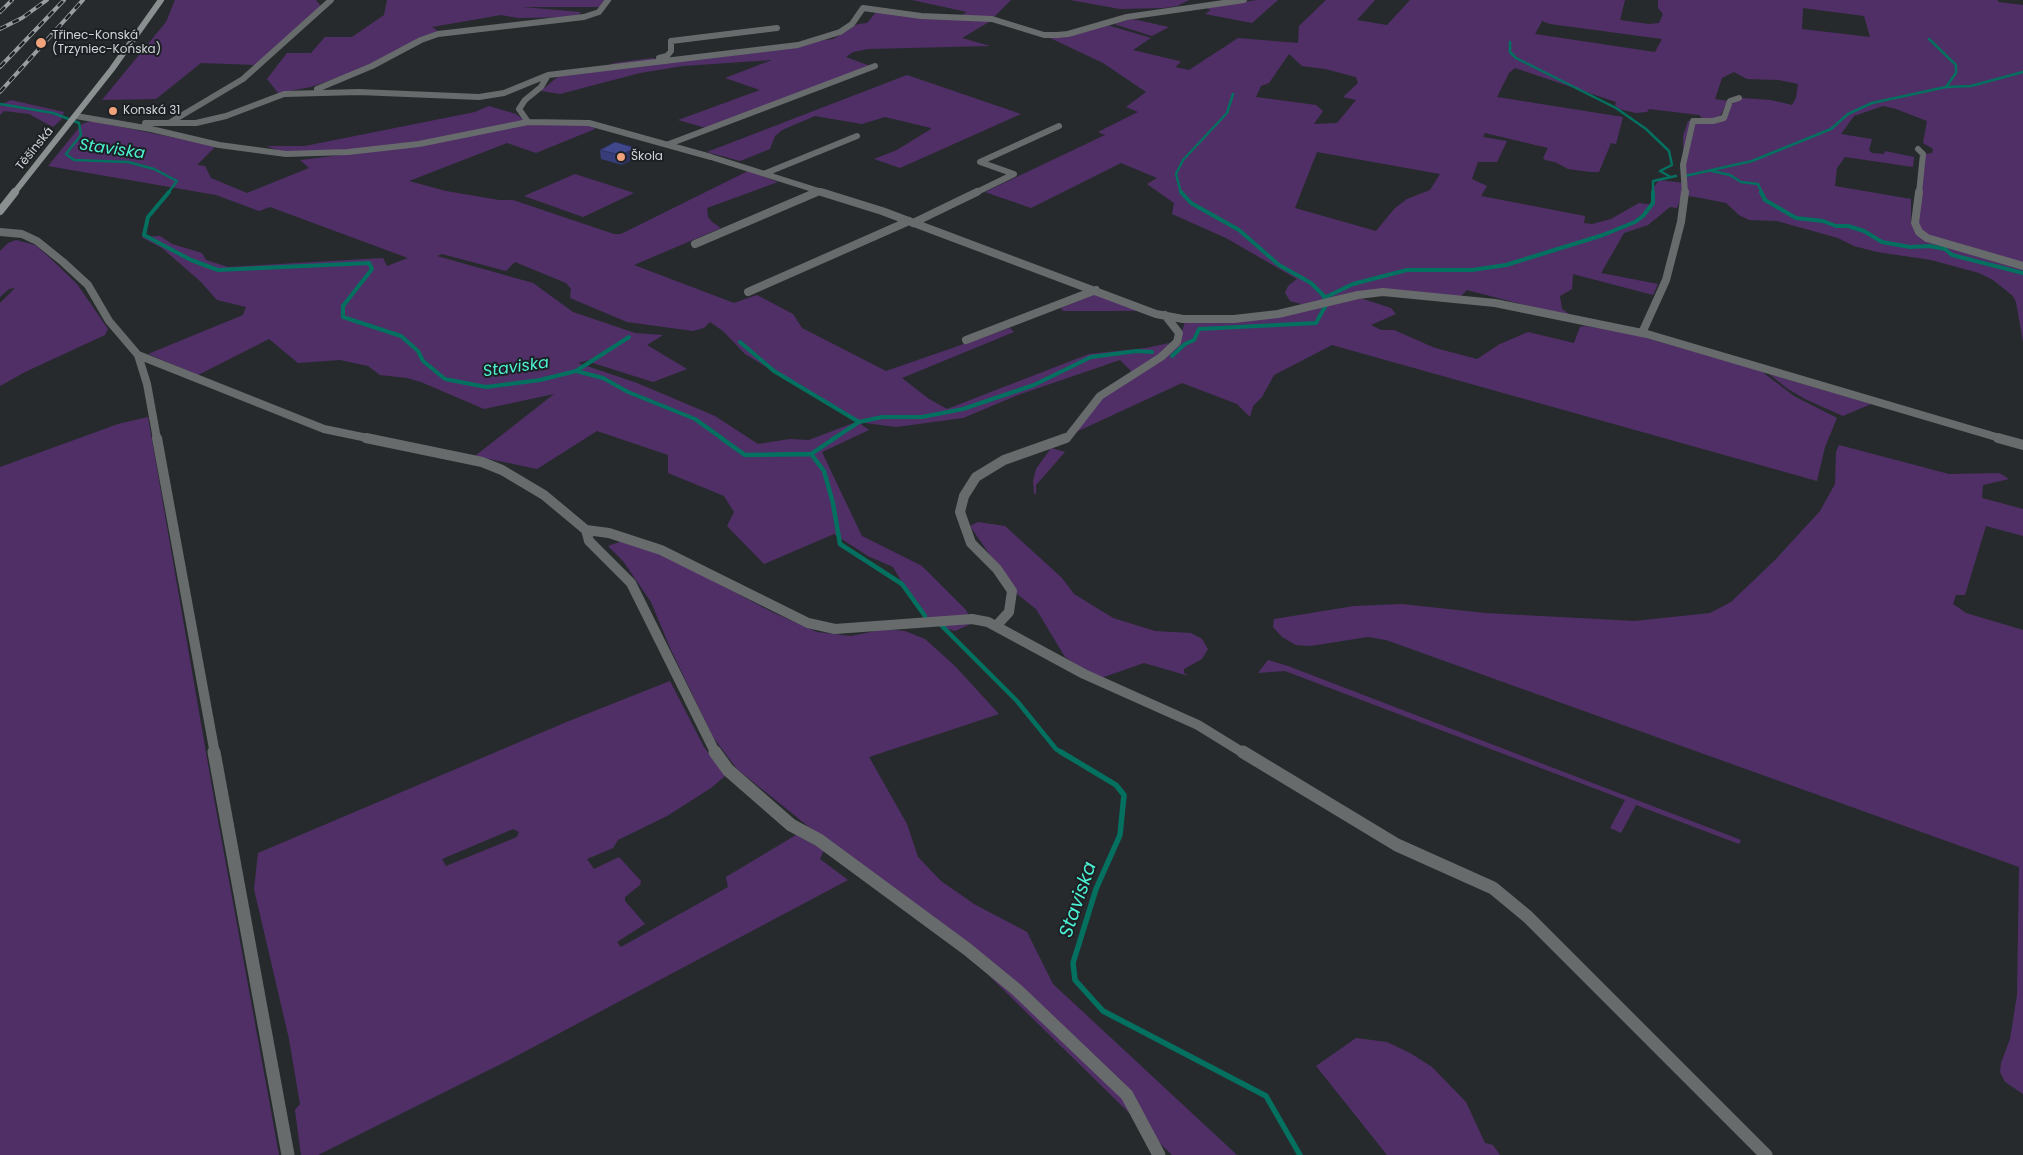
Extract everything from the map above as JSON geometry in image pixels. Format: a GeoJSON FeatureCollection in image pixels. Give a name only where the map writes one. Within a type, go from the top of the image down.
{"type":"FeatureCollection","features":[{"type":"Feature","properties":{"kind":"main road","name":"Těšínská"},"geometry":{"type":"LineString","coordinates":[[0,212],[130,46],[161,0]]}},
{"type":"Feature","properties":{"kind":"street"},"geometry":{"type":"LineString","coordinates":[[168,123],[243,79],[330,0]]}},
{"type":"Feature","properties":{"kind":"street"},"geometry":{"type":"LineString","coordinates":[[309,92],[364,70],[430,37],[593,15],[599,12],[608,0]]}},
{"type":"Feature","properties":{"kind":"street"},"geometry":{"type":"LineString","coordinates":[[119,123],[196,123],[226,116],[284,94],[309,92],[479,97],[504,93],[548,75],[648,61],[798,44],[840,32],[852,24],[871,0]]}},
{"type":"Feature","properties":{"kind":"street"},"geometry":{"type":"LineString","coordinates":[[1192,8],[1199,0]]}},
{"type":"Feature","properties":{"kind":"street"},"geometry":{"type":"LineString","coordinates":[[863,8],[921,16],[992,19],[1044,35],[1057,35],[1068,34],[1127,17],[1244,0]]}},
{"type":"Feature","properties":{"kind":"street"},"geometry":{"type":"LineString","coordinates":[[648,61],[667,56],[671,51],[671,41],[777,28]]}},
{"type":"Feature","properties":{"kind":"street"},"geometry":{"type":"LineString","coordinates":[[669,144],[875,66]]}},
{"type":"Feature","properties":{"kind":"street"},"geometry":{"type":"LineString","coordinates":[[528,122],[520,109],[525,100],[541,87],[548,75]]}},
{"type":"Feature","properties":{"kind":"street"},"geometry":{"type":"LineString","coordinates":[[1642,333],[1666,280],[1681,222],[1686,187],[1683,165],[1693,121],[1713,121],[1724,118],[1730,101],[1740,98]]}},
{"type":"Feature","properties":{"kind":"street"},"geometry":{"type":"LineString","coordinates":[[76,116],[119,123],[219,145],[286,154],[348,152],[419,144],[528,122],[569,120],[589,123],[669,144],[766,173],[911,222],[1165,315],[1183,319],[1242,318],[1278,314],[1358,295],[1383,292],[1495,303],[1642,333],[2023,445]]}},
{"type":"Feature","properties":{"kind":"street"},"geometry":{"type":"LineString","coordinates":[[748,292],[911,222],[1014,174],[980,162],[1059,126]]}},
{"type":"Feature","properties":{"kind":"street"},"geometry":{"type":"LineString","coordinates":[[766,173],[857,136]]}},
{"type":"Feature","properties":{"kind":"street"},"geometry":{"type":"LineString","coordinates":[[1918,149],[1923,154],[1914,224],[1919,232],[1927,238],[2023,266]]}},
{"type":"Feature","properties":{"kind":"street"},"geometry":{"type":"LineString","coordinates":[[695,244],[819,191]]}},
{"type":"Feature","properties":{"kind":"street"},"geometry":{"type":"LineString","coordinates":[[0,232],[22,234],[37,241],[63,262],[88,285],[109,321],[138,355],[149,394],[288,1155]]}},
{"type":"Feature","properties":{"kind":"street"},"geometry":{"type":"LineString","coordinates":[[966,340],[1096,290]]}},
{"type":"Feature","properties":{"kind":"street"},"geometry":{"type":"LineString","coordinates":[[996,625],[1009,612],[1012,591],[997,569],[971,543],[960,512],[964,496],[976,478],[1004,460],[1068,437],[1100,396],[1161,358],[1177,342],[1179,333],[1165,315]]}},
{"type":"Feature","properties":{"kind":"street"},"geometry":{"type":"LineString","coordinates":[[138,355],[176,372],[240,394],[324,429],[482,462],[502,470],[544,496],[586,530],[590,541],[632,583],[675,668],[710,745],[728,770],[791,825],[819,840],[968,949],[1017,990],[1127,1095],[1159,1155]]}},
{"type":"Feature","properties":{"kind":"street"},"geometry":{"type":"LineString","coordinates":[[586,530],[610,533],[661,550],[808,623],[834,629],[972,620],[996,625],[1084,674],[1198,725],[1396,845],[1493,888],[1528,917],[1766,1155]]}},
{"type":"Feature","properties":{"kind":"shaded area"},"geometry":{"type":"Polygon","coordinates":[[[175,0],[316,0],[321,6],[256,65],[201,63],[156,99],[102,100],[166,22],[175,0]]]}},
{"type":"Feature","properties":{"kind":"shaded area"},"geometry":{"type":"Polygon","coordinates":[[[387,0],[605,0],[600,7],[522,7],[581,12],[577,17],[518,18],[501,15],[432,27],[438,31],[436,33],[354,72],[311,87],[278,93],[267,79],[287,53],[311,53],[325,37],[352,37],[384,15],[387,0]]]}},
{"type":"Feature","properties":{"kind":"shaded area"},"geometry":{"type":"Polygon","coordinates":[[[912,0],[1011,0],[989,22],[962,38],[990,46],[868,49],[853,52],[846,57],[870,66],[706,128],[678,120],[760,90],[725,78],[772,60],[683,66],[640,73],[560,94],[541,91],[561,74],[604,67],[614,63],[652,58],[670,61],[833,39],[858,24],[867,23],[877,11],[957,18],[967,12],[912,0]]]}},
{"type":"Feature","properties":{"kind":"shaded area"},"geometry":{"type":"Polygon","coordinates":[[[1070,0],[1189,0],[1177,6],[1164,8],[1120,9],[1070,0]]]}},
{"type":"Feature","properties":{"kind":"shaded area"},"geometry":{"type":"Polygon","coordinates":[[[1257,0],[1278,0],[1252,23],[1205,14],[1211,10],[1207,9],[1209,7],[1257,0]]]}},
{"type":"Feature","properties":{"kind":"shaded area"},"geometry":{"type":"Polygon","coordinates":[[[1326,0],[1375,0],[1357,20],[1387,25],[1410,0],[1625,0],[1620,20],[1649,24],[1659,23],[1663,14],[1658,8],[1658,0],[1998,0],[1998,2],[2023,5],[2023,342],[2016,302],[2013,296],[1993,280],[1979,273],[1931,260],[1877,252],[1854,246],[1838,238],[1777,221],[1749,220],[1739,215],[1726,203],[1682,195],[1677,208],[1670,207],[1648,225],[1624,233],[1601,273],[1658,284],[1653,295],[1573,274],[1572,289],[1560,296],[1562,309],[1575,318],[1467,290],[1461,296],[1406,291],[1305,305],[1290,301],[1285,293],[1288,286],[1297,279],[1226,238],[1172,214],[1174,203],[1147,184],[1157,178],[1121,163],[1031,208],[985,192],[1105,135],[1098,132],[1138,112],[1126,107],[1146,92],[1103,63],[1048,37],[1107,25],[1151,38],[1133,50],[1179,61],[1181,62],[1175,67],[1189,70],[1238,38],[1298,43],[1299,26],[1326,0]],[[1803,8],[1802,29],[1870,37],[1864,16],[1803,8]],[[1542,21],[1535,34],[1655,52],[1662,39],[1550,24],[1542,21]],[[1289,54],[1269,83],[1261,86],[1256,97],[1316,105],[1323,111],[1314,124],[1337,123],[1356,100],[1343,97],[1358,83],[1356,77],[1325,69],[1302,66],[1289,54]],[[1515,68],[1509,73],[1497,97],[1623,117],[1616,144],[1611,143],[1599,172],[1568,169],[1543,158],[1548,148],[1485,133],[1483,137],[1507,141],[1497,162],[1478,162],[1472,179],[1487,186],[1481,196],[1585,216],[1584,223],[1592,224],[1611,219],[1639,203],[1654,205],[1654,187],[1659,180],[1684,183],[1683,136],[1688,121],[1719,122],[1732,104],[1741,98],[1771,100],[1792,105],[1796,98],[1798,84],[1779,80],[1747,79],[1734,72],[1722,78],[1715,99],[1728,101],[1720,116],[1717,118],[1702,118],[1699,115],[1649,109],[1647,112],[1636,113],[1619,109],[1615,105],[1616,102],[1515,68]],[[1883,106],[1854,116],[1841,134],[1872,139],[1869,150],[1872,153],[1884,154],[1885,151],[1914,157],[1913,167],[1845,157],[1837,168],[1835,186],[1911,199],[1911,225],[1919,227],[1917,219],[1925,154],[1932,153],[1933,149],[1923,143],[1927,121],[1883,106]],[[1317,152],[1295,208],[1376,231],[1395,208],[1407,199],[1430,190],[1440,174],[1317,152]]]}},
{"type":"Feature","properties":{"kind":"shaded area"},"geometry":{"type":"Polygon","coordinates":[[[1132,19],[1169,27],[1152,36],[1114,24],[1132,19]]]}},
{"type":"Feature","properties":{"kind":"shaded area"},"geometry":{"type":"Polygon","coordinates":[[[907,75],[1021,114],[900,168],[874,159],[897,150],[931,128],[885,117],[862,124],[815,116],[782,130],[775,136],[770,149],[740,161],[707,152],[907,75]]]}},
{"type":"Feature","properties":{"kind":"shaded area"},"geometry":{"type":"Polygon","coordinates":[[[11,100],[64,112],[61,120],[53,127],[29,114],[4,111],[0,115],[0,105],[11,100]]]}},
{"type":"Feature","properties":{"kind":"shaded area"},"geometry":{"type":"Polygon","coordinates":[[[489,106],[516,114],[530,125],[545,123],[593,126],[595,129],[536,153],[507,143],[409,181],[446,191],[499,200],[513,200],[614,234],[621,234],[748,171],[778,182],[707,208],[708,217],[721,228],[634,265],[734,303],[757,295],[793,314],[802,328],[886,371],[1010,328],[1014,332],[902,378],[929,399],[947,409],[1089,354],[1146,348],[1174,342],[1181,334],[1185,322],[1235,320],[1360,298],[1391,308],[1396,314],[1371,325],[1381,330],[1394,330],[1435,348],[1477,359],[1500,344],[1528,332],[1574,343],[1580,327],[1585,326],[1633,334],[1761,371],[1794,396],[1837,418],[1825,447],[1817,481],[1332,345],[1274,375],[1262,397],[1253,406],[1250,417],[1237,404],[1182,383],[1076,432],[1088,411],[1132,372],[1120,360],[1018,395],[963,418],[896,427],[858,422],[869,430],[822,452],[862,536],[922,566],[966,610],[973,623],[955,631],[932,624],[917,608],[893,567],[868,556],[834,534],[764,564],[727,526],[734,512],[724,496],[668,473],[668,455],[597,431],[537,469],[475,456],[554,394],[484,409],[421,382],[407,378],[380,375],[368,366],[340,360],[298,363],[269,339],[198,375],[148,354],[243,315],[246,307],[217,300],[201,282],[162,248],[141,237],[160,236],[172,244],[202,253],[206,260],[228,267],[383,258],[387,266],[408,258],[270,207],[259,211],[216,195],[48,166],[82,124],[91,121],[216,146],[197,165],[205,166],[211,178],[247,193],[309,168],[300,160],[341,155],[279,151],[267,146],[305,146],[475,112],[489,106]],[[442,254],[437,256],[533,283],[573,312],[635,333],[663,335],[647,345],[687,369],[653,382],[593,363],[593,359],[578,363],[637,383],[715,416],[758,444],[790,439],[809,440],[856,422],[745,354],[723,331],[710,322],[704,328],[693,331],[627,322],[570,298],[571,289],[566,283],[515,262],[506,271],[442,254]]]}},
{"type":"Feature","properties":{"kind":"shaded area"},"geometry":{"type":"Polygon","coordinates":[[[575,174],[634,193],[583,217],[524,196],[575,174]]]}},
{"type":"Feature","properties":{"kind":"shaded area"},"geometry":{"type":"Polygon","coordinates":[[[16,240],[35,245],[77,284],[108,329],[105,335],[25,372],[0,386],[0,303],[15,288],[9,289],[0,297],[0,251],[8,243],[16,240]]]}},
{"type":"Feature","properties":{"kind":"shaded area"},"geometry":{"type":"Polygon","coordinates":[[[1098,293],[1137,311],[1063,311],[1061,308],[1098,293]]]}},
{"type":"Feature","properties":{"kind":"shaded area"},"geometry":{"type":"Polygon","coordinates":[[[1769,374],[1871,404],[1843,416],[1805,399],[1769,374]]]}},
{"type":"Feature","properties":{"kind":"shaded area"},"geometry":{"type":"Polygon","coordinates":[[[148,417],[213,793],[279,1155],[0,1155],[0,467],[118,424],[148,417]]]}},
{"type":"Feature","properties":{"kind":"shaded area"},"geometry":{"type":"Polygon","coordinates":[[[1839,445],[1949,474],[1999,473],[2009,479],[1983,485],[1982,498],[2023,509],[2023,536],[1986,526],[1965,595],[1956,595],[1953,604],[1966,613],[2023,630],[2023,1094],[2005,1082],[2000,1072],[2001,1063],[2010,1039],[2017,995],[2019,867],[1386,640],[1368,637],[1310,646],[1296,645],[1282,637],[1273,627],[1274,619],[1354,606],[1402,604],[1485,613],[1634,621],[1710,613],[1731,602],[1775,560],[1820,511],[1835,484],[1836,452],[1839,445]]]}},
{"type":"Feature","properties":{"kind":"shaded area"},"geometry":{"type":"Polygon","coordinates":[[[1051,448],[1065,452],[1036,485],[1036,495],[1034,493],[1033,481],[1036,469],[1051,448]]]}},
{"type":"Feature","properties":{"kind":"shaded area"},"geometry":{"type":"Polygon","coordinates":[[[978,522],[1005,526],[1062,578],[1074,594],[1113,618],[1155,631],[1191,633],[1202,639],[1208,649],[1202,659],[1184,669],[1184,673],[1189,676],[1144,663],[1098,679],[1065,657],[1036,609],[1017,594],[970,526],[978,522]]]}},
{"type":"Feature","properties":{"kind":"shaded area"},"geometry":{"type":"Polygon","coordinates":[[[625,540],[658,552],[772,612],[817,632],[851,636],[885,629],[905,631],[925,639],[955,666],[999,714],[869,757],[907,824],[918,857],[941,881],[974,904],[1027,932],[1053,984],[1237,1155],[1172,1155],[968,955],[737,769],[713,737],[671,650],[651,602],[623,561],[608,546],[625,540]]]}},
{"type":"Feature","properties":{"kind":"shaded area"},"geometry":{"type":"Polygon","coordinates":[[[1268,660],[1288,666],[1741,840],[1739,844],[1636,805],[1621,833],[1610,828],[1625,800],[1285,671],[1258,673],[1268,660]]]}},
{"type":"Feature","properties":{"kind":"shaded area"},"geometry":{"type":"Polygon","coordinates":[[[670,681],[704,747],[725,776],[711,788],[667,816],[618,840],[613,848],[587,859],[594,869],[619,857],[641,881],[640,885],[625,897],[625,901],[645,924],[617,942],[621,947],[728,887],[726,877],[796,835],[824,850],[820,859],[848,880],[507,1061],[318,1155],[301,1155],[295,1110],[300,1104],[289,1039],[254,889],[258,853],[569,721],[670,681]],[[513,829],[442,859],[446,866],[517,837],[519,832],[513,829]]]}},
{"type":"Feature","properties":{"kind":"shaded area"},"geometry":{"type":"Polygon","coordinates":[[[1356,1038],[1387,1042],[1410,1053],[1432,1067],[1466,1102],[1485,1143],[1493,1145],[1500,1155],[1387,1155],[1316,1066],[1356,1038]]]}},
{"type":"Feature","properties":{"kind":"building"},"geometry":{"type":"Polygon","coordinates":[[[615,142],[636,148],[620,155],[600,150],[615,142]]]}},
{"type":"Feature","properties":{"kind":"waterway"},"geometry":{"type":"LineString","coordinates":[[1929,39],[1956,65],[1956,73],[1946,87]]}},
{"type":"Feature","properties":{"kind":"waterway"},"geometry":{"type":"LineString","coordinates":[[1510,42],[1510,52],[1516,58],[1616,108],[1646,129],[1669,151],[1672,165],[1660,171],[1669,176]]}},
{"type":"Feature","properties":{"kind":"waterway"},"geometry":{"type":"LineString","coordinates":[[1946,87],[1971,86],[2023,72]]}},
{"type":"Feature","properties":{"kind":"waterway"},"geometry":{"type":"LineString","coordinates":[[1685,176],[1752,161],[1831,129],[1848,114],[1872,103],[1946,87]]}},
{"type":"Feature","properties":{"kind":"waterway"},"geometry":{"type":"LineString","coordinates":[[1181,193],[1176,174],[1183,160],[1227,113],[1233,94]]}},
{"type":"Feature","properties":{"kind":"waterway","name":"Staviska"},"geometry":{"type":"LineString","coordinates":[[0,104],[53,113],[79,123],[81,135],[66,154],[74,160],[128,162],[154,169],[177,181],[168,193]]}},
{"type":"Feature","properties":{"kind":"waterway"},"geometry":{"type":"LineString","coordinates":[[1712,171],[1730,175],[1741,182],[1758,184],[1762,193]]}},
{"type":"Feature","properties":{"kind":"waterway"},"geometry":{"type":"LineString","coordinates":[[1324,298],[1353,284],[1407,270],[1472,270],[1506,265],[1603,235],[1635,222],[1643,216],[1653,203],[1653,181],[1676,176]]}},
{"type":"Feature","properties":{"kind":"waterway","name":"Staviska"},"geometry":{"type":"LineString","coordinates":[[169,192],[148,217],[144,235],[191,260],[218,270],[369,263],[372,269],[343,306],[343,317],[401,336],[418,351],[423,361],[445,379],[486,387],[540,380],[576,371]]}},
{"type":"Feature","properties":{"kind":"waterway"},"geometry":{"type":"LineString","coordinates":[[1181,192],[1191,203],[1239,230],[1279,265],[1311,283],[1324,296]]}},
{"type":"Feature","properties":{"kind":"waterway"},"geometry":{"type":"LineString","coordinates":[[1761,192],[1765,200],[1796,218],[1823,221],[1836,226],[1848,226],[1864,231],[1882,242],[1910,247],[1930,246],[1945,249],[1952,255],[2023,273]]}},
{"type":"Feature","properties":{"kind":"waterway"},"geometry":{"type":"LineString","coordinates":[[1172,356],[1185,344],[1194,340],[1199,329],[1316,323],[1326,305]]}},
{"type":"Feature","properties":{"kind":"waterway"},"geometry":{"type":"LineString","coordinates":[[576,371],[629,337]]}},
{"type":"Feature","properties":{"kind":"waterway"},"geometry":{"type":"LineString","coordinates":[[740,342],[774,371],[859,422]]}},
{"type":"Feature","properties":{"kind":"waterway"},"geometry":{"type":"LineString","coordinates":[[859,422],[882,417],[922,417],[963,409],[1034,385],[1091,357],[1137,351],[1152,352]]}},
{"type":"Feature","properties":{"kind":"waterway","name":"Staviska"},"geometry":{"type":"LineString","coordinates":[[576,371],[603,378],[628,392],[695,419],[723,439]]}},
{"type":"Feature","properties":{"kind":"waterway"},"geometry":{"type":"LineString","coordinates":[[833,439],[859,422]]}},
{"type":"Feature","properties":{"kind":"waterway","name":"Staviska"},"geometry":{"type":"LineString","coordinates":[[721,438],[745,455],[811,454]]}},
{"type":"Feature","properties":{"kind":"waterway"},"geometry":{"type":"LineString","coordinates":[[811,454],[835,438]]}},
{"type":"Feature","properties":{"kind":"waterway","name":"Staviska"},"geometry":{"type":"LineString","coordinates":[[811,454],[824,471],[833,503],[840,544],[902,584],[925,616]]}},
{"type":"Feature","properties":{"kind":"waterway","name":"Staviska"},"geometry":{"type":"LineString","coordinates":[[938,622],[1017,701],[1056,749],[1064,754]]}},
{"type":"Feature","properties":{"kind":"waterway","name":"Staviska"},"geometry":{"type":"LineString","coordinates":[[1061,752],[1116,785],[1124,795],[1120,835],[1096,889],[1073,963],[1075,980],[1103,1011],[1266,1096],[1300,1155]]}},
{"type":"Feature","properties":{"kind":"railway"},"geometry":{"type":"LineString","coordinates":[[0,12],[12,0]]}},
{"type":"Feature","properties":{"kind":"railway"},"geometry":{"type":"LineString","coordinates":[[0,29],[22,18],[47,0]]}},
{"type":"Feature","properties":{"kind":"railway"},"geometry":{"type":"LineString","coordinates":[[0,67],[64,0]]}},
{"type":"Feature","properties":{"kind":"railway"},"geometry":{"type":"LineString","coordinates":[[0,92],[83,0]]}},
{"type":"Feature","properties":{"kind":"place","name":"Třinec-Konská (Trzyniec-Końska)"},"geometry":{"type":"Point","coordinates":[41,43]}},
{"type":"Feature","properties":{"kind":"place","name":"Konská 31"},"geometry":{"type":"Point","coordinates":[113,111]}},
{"type":"Feature","properties":{"kind":"place","name":"Škola"},"geometry":{"type":"Point","coordinates":[621,157]}}]}
